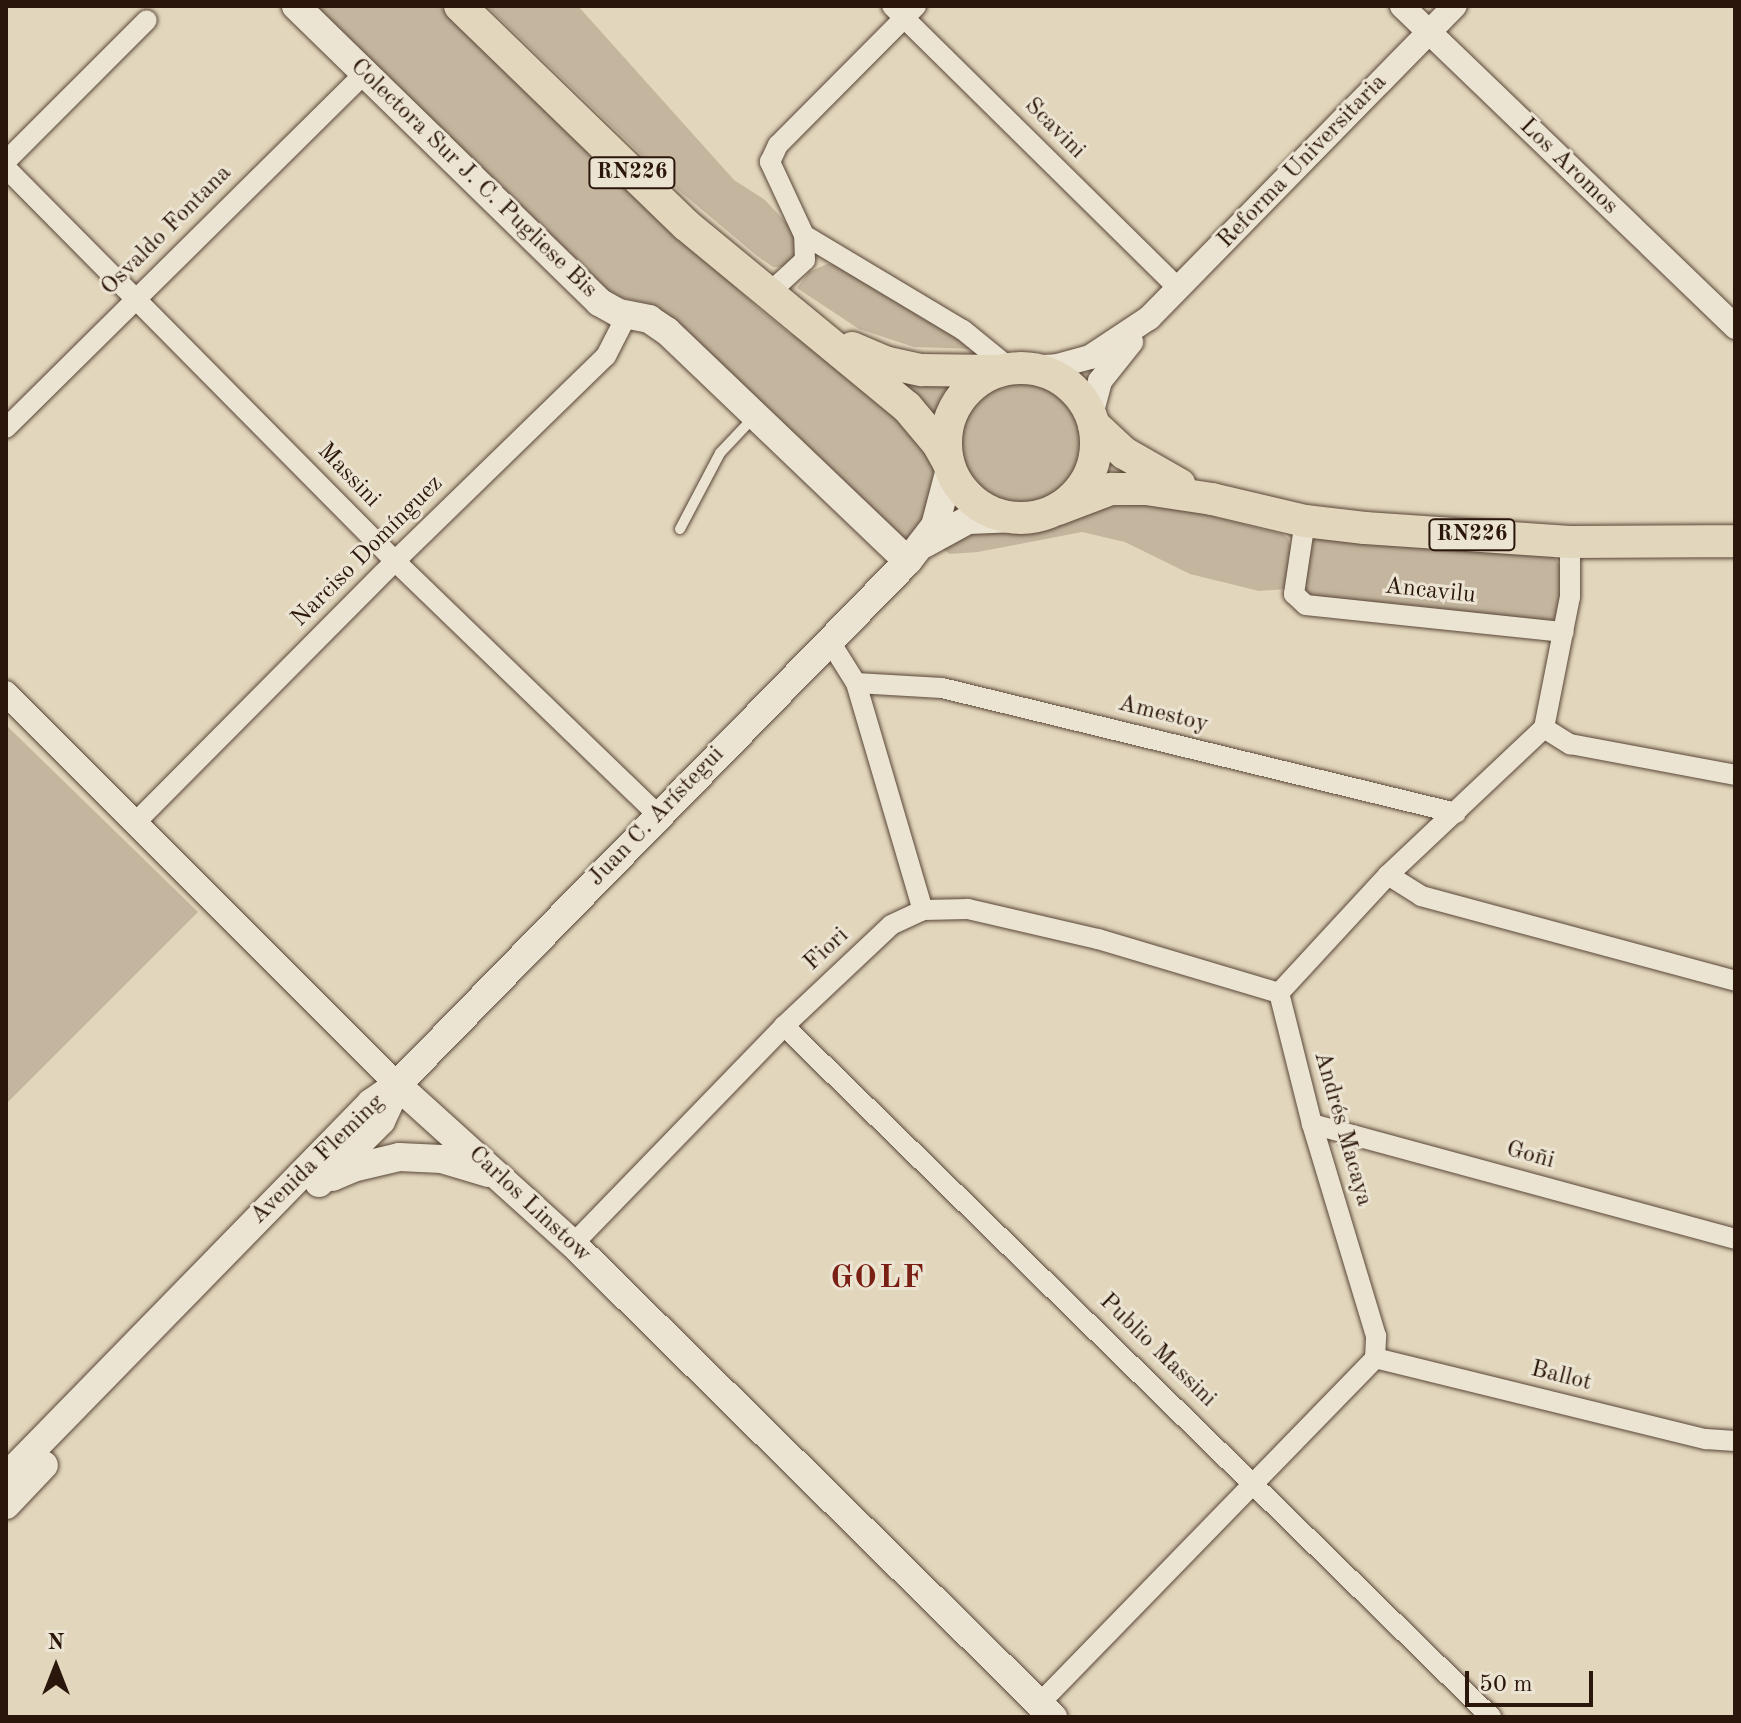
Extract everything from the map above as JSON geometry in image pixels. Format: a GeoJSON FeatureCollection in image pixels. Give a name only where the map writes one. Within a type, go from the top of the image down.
{"type":"FeatureCollection","features":[{"type":"Feature","properties":{"kind":"highway","name":"RN226"},"geometry":{"type":"LineString","coordinates":[[460,6],[686,225],[907,407],[949,465],[962,490],[996,514],[1017,518],[1038,516],[1111,489],[1146,489],[1212,499],[1305,521],[1570,542],[1735,541]]}},
{"type":"Feature","properties":{"kind":"highway","name":"RN226"},"geometry":{"type":"LineString","coordinates":[[814,329],[896,365],[942,373],[1044,372],[1064,381],[1080,396],[1111,444],[1143,467],[1212,499]]}},
{"type":"Feature","properties":{"kind":"highway"},"geometry":{"type":"LineString","coordinates":[[949,465],[946,442],[956,406],[976,384],[1012,370]]}},
{"type":"Feature","properties":{"kind":"highway"},"geometry":{"type":"LineString","coordinates":[[1058,509],[1086,481],[1097,444],[1093,420]]}},
{"type":"Feature","properties":{"kind":"main road","name":"Colectora Sur J. C. Pugliese Bis"},"geometry":{"type":"LineString","coordinates":[[296,6],[589,293],[608,308],[659,324],[913,555]]}},
{"type":"Feature","properties":{"kind":"main road","name":"Juan C. Arístegui"},"geometry":{"type":"LineString","coordinates":[[913,555],[939,516],[949,465]]}},
{"type":"Feature","properties":{"kind":"main road","name":"Juan C. Arístegui"},"geometry":{"type":"LineString","coordinates":[[397,1085],[913,555],[945,530],[968,520],[1017,518]]}},
{"type":"Feature","properties":{"kind":"main road","name":"Carlos Linstow"},"geometry":{"type":"LineString","coordinates":[[397,1085],[573,1244],[1047,1710]]}},
{"type":"Feature","properties":{"kind":"main road","name":"Avenida Fleming"},"geometry":{"type":"LineString","coordinates":[[6,1505],[381,1121],[397,1085]]}},
{"type":"Feature","properties":{"kind":"main road","name":"Avenida Fleming"},"geometry":{"type":"LineString","coordinates":[[6,1477],[371,1103],[397,1085]]}},
{"type":"Feature","properties":{"kind":"main road"},"geometry":{"type":"LineString","coordinates":[[314,1188],[353,1168],[399,1157],[442,1159],[499,1177]]}},
{"type":"Feature","properties":{"kind":"street","name":"Los Aromos"},"geometry":{"type":"LineString","coordinates":[[1402,6],[1735,327]]}},
{"type":"Feature","properties":{"kind":"street","name":"Reforma Universitaria"},"geometry":{"type":"LineString","coordinates":[[1093,420],[1100,381],[1149,318],[1455,6]]}},
{"type":"Feature","properties":{"kind":"street"},"geometry":{"type":"LineString","coordinates":[[768,294],[805,260],[804,235],[770,162],[778,145],[904,10]]}},
{"type":"Feature","properties":{"kind":"street","name":"Scavini"},"geometry":{"type":"LineString","coordinates":[[904,10],[1179,289]]}},
{"type":"Feature","properties":{"kind":"street"},"geometry":{"type":"LineString","coordinates":[[6,161],[147,20]]}},
{"type":"Feature","properties":{"kind":"street","name":"Osvaldo Fontana"},"geometry":{"type":"LineString","coordinates":[[6,428],[365,73]]}},
{"type":"Feature","properties":{"kind":"street","name":"Massini"},"geometry":{"type":"LineString","coordinates":[[6,168],[395,561],[658,815]]}},
{"type":"Feature","properties":{"kind":"street"},"geometry":{"type":"LineString","coordinates":[[804,235],[963,330],[1012,370]]}},
{"type":"Feature","properties":{"kind":"street","name":"Narciso Domínguez"},"geometry":{"type":"LineString","coordinates":[[137,821],[395,561],[606,356],[627,315]]}},
{"type":"Feature","properties":{"kind":"street","name":"Reforma Universitaria"},"geometry":{"type":"LineString","coordinates":[[1012,370],[1057,366],[1090,357],[1149,318]]}},
{"type":"Feature","properties":{"kind":"street","name":"Ancavilu"},"geometry":{"type":"LineString","coordinates":[[1305,521],[1294,594],[1306,605],[1564,632]]}},
{"type":"Feature","properties":{"kind":"street"},"geometry":{"type":"LineString","coordinates":[[829,640],[856,683],[923,910],[968,909],[1098,939],[1279,993],[1388,875],[1544,728],[1570,597],[1570,542]]}},
{"type":"Feature","properties":{"kind":"street","name":"Amestoy"},"geometry":{"type":"LineString","coordinates":[[856,683],[942,688],[1456,813]]}},
{"type":"Feature","properties":{"kind":"street","name":"Carlos Linstow"},"geometry":{"type":"LineString","coordinates":[[6,693],[397,1085]]}},
{"type":"Feature","properties":{"kind":"street"},"geometry":{"type":"LineString","coordinates":[[1544,728],[1570,744],[1735,775]]}},
{"type":"Feature","properties":{"kind":"street"},"geometry":{"type":"LineString","coordinates":[[1388,875],[1421,896],[1735,981]]}},
{"type":"Feature","properties":{"kind":"street","name":"Fiori"},"geometry":{"type":"LineString","coordinates":[[573,1244],[784,1026],[891,925],[923,910]]}},
{"type":"Feature","properties":{"kind":"street","name":"Andrés Macaya"},"geometry":{"type":"LineString","coordinates":[[1279,993],[1312,1124],[1376,1336],[1375,1358]]}},
{"type":"Feature","properties":{"kind":"street","name":"Publio Massini"},"geometry":{"type":"LineString","coordinates":[[784,1026],[1491,1717]]}},
{"type":"Feature","properties":{"kind":"street","name":"Goñi"},"geometry":{"type":"LineString","coordinates":[[1312,1124],[1735,1239]]}},
{"type":"Feature","properties":{"kind":"street"},"geometry":{"type":"LineString","coordinates":[[1047,1710],[1255,1483],[1375,1358]]}},
{"type":"Feature","properties":{"kind":"street","name":"Ballot"},"geometry":{"type":"LineString","coordinates":[[1375,1358],[1706,1439],[1735,1441]]}},
{"type":"Feature","properties":{"kind":"lane"},"geometry":{"type":"LineString","coordinates":[[680,529],[720,453],[756,415]]}},
{"type":"Feature","properties":{"kind":"shaded area"},"geometry":{"type":"Polygon","coordinates":[[[313,6],[439,6],[758,308],[789,333],[850,366],[928,451],[939,483],[934,507],[907,539],[885,530],[650,304],[606,294],[313,6]]]}},
{"type":"Feature","properties":{"kind":"shaded area"},"geometry":{"type":"Polygon","coordinates":[[[487,6],[578,6],[734,180],[765,200],[793,230],[798,243],[796,258],[785,267],[773,267],[756,255],[676,188],[487,6]]]}},
{"type":"Feature","properties":{"kind":"shaded area"},"geometry":{"type":"Polygon","coordinates":[[[827,264],[847,266],[975,349],[914,347],[859,329],[797,288],[809,272],[827,264]]]}},
{"type":"Feature","properties":{"kind":"shaded area"},"geometry":{"type":"Polygon","coordinates":[[[861,357],[954,383],[938,425],[861,357]]]}},
{"type":"Feature","properties":{"kind":"shaded area"},"geometry":{"type":"Polygon","coordinates":[[[1021,379],[1046,384],[1066,398],[1080,418],[1085,443],[1080,468],[1066,488],[1046,502],[1021,507],[996,502],[976,488],[962,468],[957,443],[962,418],[976,398],[996,384],[1021,379]]]}},
{"type":"Feature","properties":{"kind":"shaded area"},"geometry":{"type":"Polygon","coordinates":[[[1104,506],[1176,507],[1282,534],[1288,538],[1292,553],[1286,589],[1259,591],[1190,574],[1125,542],[1082,532],[978,552],[950,554],[939,547],[950,536],[1035,527],[1104,506]]]}},
{"type":"Feature","properties":{"kind":"shaded area"},"geometry":{"type":"Polygon","coordinates":[[[1317,536],[1549,550],[1563,570],[1559,615],[1548,622],[1314,601],[1304,591],[1310,544],[1317,536]]]}},
{"type":"Feature","properties":{"kind":"shaded area"},"geometry":{"type":"Polygon","coordinates":[[[6,725],[198,912],[6,1104],[6,725]]]}},
{"type":"Feature","properties":{"kind":"district","name":"GOLF"},"geometry":{"type":"Point","coordinates":[878,1279]}}]}
